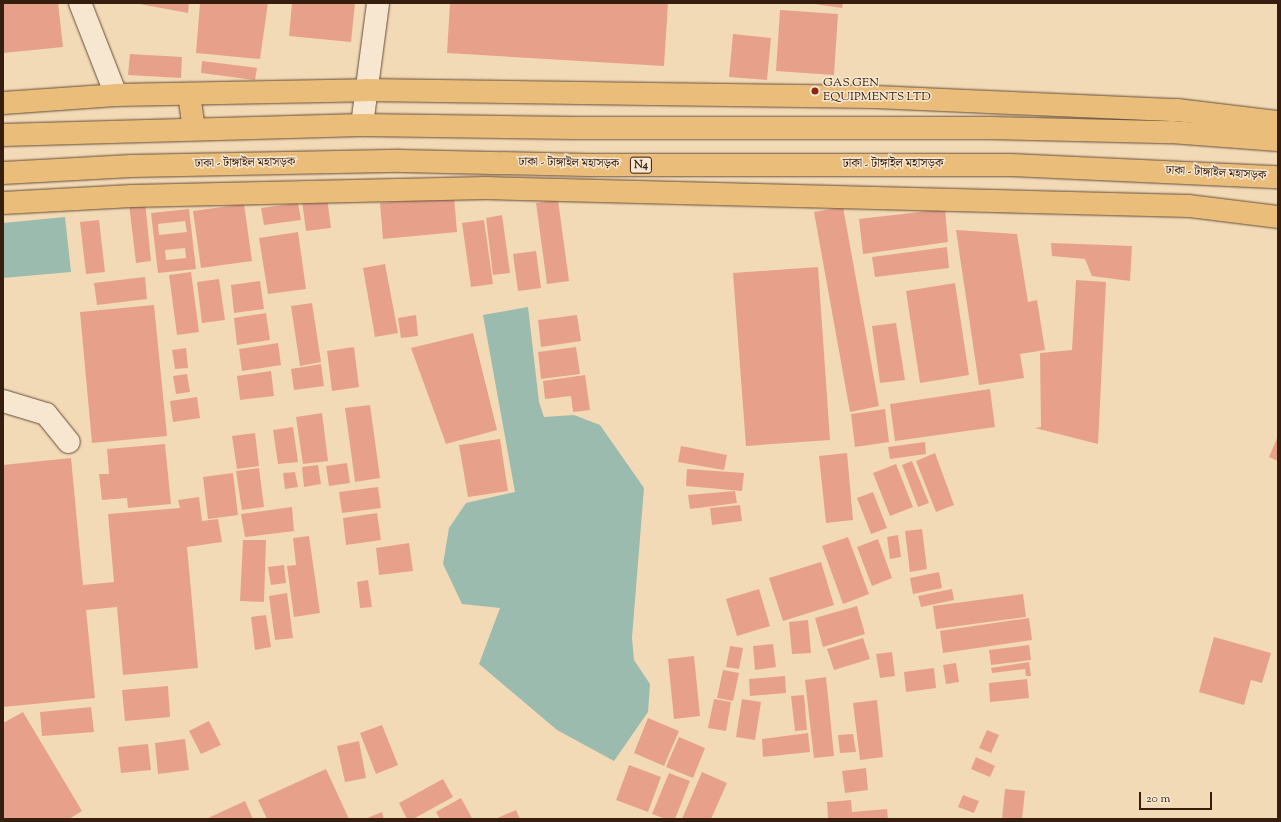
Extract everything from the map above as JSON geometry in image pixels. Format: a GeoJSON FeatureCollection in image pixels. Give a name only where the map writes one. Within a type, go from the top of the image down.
{"type":"FeatureCollection","features":[{"type":"Feature","properties":{"kind":"main road"},"geometry":{"type":"LineString","coordinates":[[3,103],[116,95],[366,90],[875,97],[1177,110],[1278,122]]}},
{"type":"Feature","properties":{"kind":"main road"},"geometry":{"type":"LineString","coordinates":[[189,94],[194,128]]}},
{"type":"Feature","properties":{"kind":"main road"},"geometry":{"type":"LineString","coordinates":[[3,135],[194,128],[362,125],[574,128],[989,128],[1171,132],[1278,140]]}},
{"type":"Feature","properties":{"kind":"main road","name":"ঢাকা - টাঙ্গাইল মহাসড়ক"},"geometry":{"type":"LineString","coordinates":[[3,173],[131,166],[401,161],[588,165],[1009,165],[1278,177]]}},
{"type":"Feature","properties":{"kind":"main road"},"geometry":{"type":"LineString","coordinates":[[3,203],[132,196],[486,188],[1188,206],[1278,217]]}},
{"type":"Feature","properties":{"kind":"lane"},"geometry":{"type":"LineString","coordinates":[[80,3],[116,95]]}},
{"type":"Feature","properties":{"kind":"lane"},"geometry":{"type":"LineString","coordinates":[[362,125],[378,3]]}},
{"type":"Feature","properties":{"kind":"lane"},"geometry":{"type":"LineString","coordinates":[[3,401],[46,414],[68,442]]}},
{"type":"Feature","properties":{"kind":"shaded area"},"geometry":{"type":"Polygon","coordinates":[[[65,217],[71,272],[3,278],[3,223],[65,217]]]}},
{"type":"Feature","properties":{"kind":"shaded area"},"geometry":{"type":"Polygon","coordinates":[[[528,307],[539,402],[544,417],[574,415],[600,425],[644,488],[632,638],[634,660],[650,684],[648,712],[614,761],[557,730],[479,664],[500,608],[462,604],[443,564],[449,528],[466,503],[515,492],[483,315],[528,307]]]}},
{"type":"Feature","properties":{"kind":"building"},"geometry":{"type":"Polygon","coordinates":[[[3,3],[58,3],[63,47],[3,53],[3,3]]]}},
{"type":"Feature","properties":{"kind":"building"},"geometry":{"type":"Polygon","coordinates":[[[134,3],[189,3],[188,13],[134,3]]]}},
{"type":"Feature","properties":{"kind":"building"},"geometry":{"type":"Polygon","coordinates":[[[200,3],[268,3],[260,59],[196,53],[200,3]]]}},
{"type":"Feature","properties":{"kind":"building"},"geometry":{"type":"Polygon","coordinates":[[[292,3],[355,3],[351,42],[289,36],[292,3]]]}},
{"type":"Feature","properties":{"kind":"building"},"geometry":{"type":"Polygon","coordinates":[[[450,3],[668,3],[664,66],[447,53],[450,3]]]}},
{"type":"Feature","properties":{"kind":"building"},"geometry":{"type":"Polygon","coordinates":[[[808,3],[843,3],[842,8],[808,3]]]}},
{"type":"Feature","properties":{"kind":"building"},"geometry":{"type":"Polygon","coordinates":[[[780,10],[838,14],[834,75],[776,71],[780,10]]]}},
{"type":"Feature","properties":{"kind":"building"},"geometry":{"type":"Polygon","coordinates":[[[733,34],[771,38],[767,80],[729,77],[733,34]]]}},
{"type":"Feature","properties":{"kind":"building"},"geometry":{"type":"Polygon","coordinates":[[[130,54],[182,57],[181,78],[128,75],[130,54]]]}},
{"type":"Feature","properties":{"kind":"building"},"geometry":{"type":"Polygon","coordinates":[[[202,61],[257,68],[255,80],[201,73],[202,61]]]}},
{"type":"Feature","properties":{"kind":"building"},"geometry":{"type":"Polygon","coordinates":[[[454,197],[457,232],[383,239],[380,203],[454,197]]]}},
{"type":"Feature","properties":{"kind":"building"},"geometry":{"type":"Polygon","coordinates":[[[327,198],[331,228],[306,231],[302,201],[327,198]]]}},
{"type":"Feature","properties":{"kind":"building"},"geometry":{"type":"Polygon","coordinates":[[[558,200],[569,281],[547,284],[536,203],[558,200]]]}},
{"type":"Feature","properties":{"kind":"building"},"geometry":{"type":"Polygon","coordinates":[[[145,202],[151,261],[136,263],[129,204],[145,202]]]}},
{"type":"Feature","properties":{"kind":"building"},"geometry":{"type":"Polygon","coordinates":[[[298,203],[301,220],[264,225],[261,208],[298,203]]]}},
{"type":"Feature","properties":{"kind":"building"},"geometry":{"type":"Polygon","coordinates":[[[244,204],[252,261],[201,268],[193,211],[244,204]]]}},
{"type":"Feature","properties":{"kind":"building"},"geometry":{"type":"Polygon","coordinates":[[[843,207],[879,406],[850,412],[814,212],[843,207]]]}},
{"type":"Feature","properties":{"kind":"building"},"geometry":{"type":"Polygon","coordinates":[[[189,209],[196,269],[158,273],[151,213],[189,209]],[[185,221],[158,224],[159,235],[187,232],[185,221]],[[185,248],[165,250],[166,260],[186,258],[185,248]]]}},
{"type":"Feature","properties":{"kind":"building"},"geometry":{"type":"Polygon","coordinates":[[[945,209],[948,242],[863,254],[859,219],[945,209]]]}},
{"type":"Feature","properties":{"kind":"building"},"geometry":{"type":"Polygon","coordinates":[[[502,215],[510,273],[493,275],[486,218],[502,215]]]}},
{"type":"Feature","properties":{"kind":"building"},"geometry":{"type":"Polygon","coordinates":[[[99,220],[105,272],[86,274],[80,222],[99,220]]]}},
{"type":"Feature","properties":{"kind":"building"},"geometry":{"type":"Polygon","coordinates":[[[484,220],[493,284],[471,287],[462,223],[484,220]]]}},
{"type":"Feature","properties":{"kind":"building"},"geometry":{"type":"Polygon","coordinates":[[[956,230],[1017,234],[1028,302],[1037,300],[1045,350],[1020,354],[1024,378],[979,385],[956,230]]]}},
{"type":"Feature","properties":{"kind":"building"},"geometry":{"type":"Polygon","coordinates":[[[298,232],[306,289],[268,294],[259,238],[298,232]]]}},
{"type":"Feature","properties":{"kind":"building"},"geometry":{"type":"Polygon","coordinates":[[[1051,243],[1132,246],[1130,281],[1092,276],[1085,259],[1052,256],[1051,243]]]}},
{"type":"Feature","properties":{"kind":"building"},"geometry":{"type":"Polygon","coordinates":[[[947,247],[949,268],[875,277],[872,257],[947,247]]]}},
{"type":"Feature","properties":{"kind":"building"},"geometry":{"type":"Polygon","coordinates":[[[536,251],[541,288],[518,291],[513,254],[536,251]]]}},
{"type":"Feature","properties":{"kind":"building"},"geometry":{"type":"Polygon","coordinates":[[[385,264],[398,333],[375,337],[363,268],[385,264]]]}},
{"type":"Feature","properties":{"kind":"building"},"geometry":{"type":"Polygon","coordinates":[[[818,267],[830,440],[746,446],[733,273],[818,267]]]}},
{"type":"Feature","properties":{"kind":"building"},"geometry":{"type":"Polygon","coordinates":[[[191,272],[199,332],[177,335],[169,275],[191,272]]]}},
{"type":"Feature","properties":{"kind":"building"},"geometry":{"type":"Polygon","coordinates":[[[145,277],[147,299],[97,305],[94,283],[145,277]]]}},
{"type":"Feature","properties":{"kind":"building"},"geometry":{"type":"Polygon","coordinates":[[[219,279],[225,320],[202,323],[197,282],[219,279]]]}},
{"type":"Feature","properties":{"kind":"building"},"geometry":{"type":"Polygon","coordinates":[[[1076,280],[1106,282],[1098,444],[1035,428],[1041,427],[1040,353],[1072,350],[1076,280]]]}},
{"type":"Feature","properties":{"kind":"building"},"geometry":{"type":"Polygon","coordinates":[[[260,281],[264,309],[234,313],[231,285],[260,281]]]}},
{"type":"Feature","properties":{"kind":"building"},"geometry":{"type":"Polygon","coordinates":[[[955,283],[969,375],[920,383],[906,291],[955,283]]]}},
{"type":"Feature","properties":{"kind":"building"},"geometry":{"type":"Polygon","coordinates":[[[312,303],[321,362],[300,366],[291,306],[312,303]]]}},
{"type":"Feature","properties":{"kind":"building"},"geometry":{"type":"Polygon","coordinates":[[[154,305],[167,436],[92,443],[80,312],[154,305]]]}},
{"type":"Feature","properties":{"kind":"building"},"geometry":{"type":"Polygon","coordinates":[[[266,313],[270,340],[237,345],[234,318],[266,313]]]}},
{"type":"Feature","properties":{"kind":"building"},"geometry":{"type":"Polygon","coordinates":[[[416,315],[418,336],[401,338],[398,318],[416,315]]]}},
{"type":"Feature","properties":{"kind":"building"},"geometry":{"type":"Polygon","coordinates":[[[577,315],[581,341],[541,347],[538,320],[577,315]]]}},
{"type":"Feature","properties":{"kind":"building"},"geometry":{"type":"Polygon","coordinates":[[[896,323],[905,380],[880,383],[872,326],[896,323]]]}},
{"type":"Feature","properties":{"kind":"building"},"geometry":{"type":"Polygon","coordinates":[[[473,333],[497,430],[446,444],[411,348],[473,333]]]}},
{"type":"Feature","properties":{"kind":"building"},"geometry":{"type":"Polygon","coordinates":[[[278,343],[281,365],[242,371],[239,349],[278,343]]]}},
{"type":"Feature","properties":{"kind":"building"},"geometry":{"type":"Polygon","coordinates":[[[354,347],[359,387],[332,391],[327,351],[354,347]]]}},
{"type":"Feature","properties":{"kind":"building"},"geometry":{"type":"Polygon","coordinates":[[[576,347],[580,374],[541,379],[538,352],[576,347]]]}},
{"type":"Feature","properties":{"kind":"building"},"geometry":{"type":"Polygon","coordinates":[[[186,348],[188,368],[175,369],[172,350],[186,348]]]}},
{"type":"Feature","properties":{"kind":"building"},"geometry":{"type":"Polygon","coordinates":[[[321,364],[324,386],[294,390],[291,369],[321,364]]]}},
{"type":"Feature","properties":{"kind":"building"},"geometry":{"type":"Polygon","coordinates":[[[271,371],[274,396],[240,400],[237,376],[271,371]]]}},
{"type":"Feature","properties":{"kind":"building"},"geometry":{"type":"Polygon","coordinates":[[[187,374],[190,392],[176,394],[173,376],[187,374]]]}},
{"type":"Feature","properties":{"kind":"building"},"geometry":{"type":"Polygon","coordinates":[[[585,375],[590,410],[573,412],[571,396],[545,399],[543,381],[585,375]]]}},
{"type":"Feature","properties":{"kind":"building"},"geometry":{"type":"Polygon","coordinates":[[[990,389],[995,427],[895,441],[890,404],[990,389]]]}},
{"type":"Feature","properties":{"kind":"building"},"geometry":{"type":"Polygon","coordinates":[[[197,397],[200,418],[173,422],[170,401],[197,397]]]}},
{"type":"Feature","properties":{"kind":"building"},"geometry":{"type":"Polygon","coordinates":[[[370,405],[380,478],[355,482],[345,408],[370,405]]]}},
{"type":"Feature","properties":{"kind":"building"},"geometry":{"type":"Polygon","coordinates":[[[885,409],[889,442],[855,447],[851,414],[885,409]]]}},
{"type":"Feature","properties":{"kind":"building"},"geometry":{"type":"Polygon","coordinates":[[[322,413],[328,461],[303,464],[296,417],[322,413]]]}},
{"type":"Feature","properties":{"kind":"building"},"geometry":{"type":"Polygon","coordinates":[[[293,427],[298,462],[278,464],[273,430],[293,427]]]}},
{"type":"Feature","properties":{"kind":"building"},"geometry":{"type":"Polygon","coordinates":[[[255,433],[259,466],[237,469],[232,436],[255,433]]]}},
{"type":"Feature","properties":{"kind":"building"},"geometry":{"type":"Polygon","coordinates":[[[1278,436],[1278,461],[1269,457],[1278,436]]]}},
{"type":"Feature","properties":{"kind":"building"},"geometry":{"type":"Polygon","coordinates":[[[500,439],[508,491],[468,497],[459,445],[500,439]]]}},
{"type":"Feature","properties":{"kind":"building"},"geometry":{"type":"Polygon","coordinates":[[[925,442],[926,454],[890,459],[888,447],[925,442]]]}},
{"type":"Feature","properties":{"kind":"building"},"geometry":{"type":"Polygon","coordinates":[[[165,444],[171,504],[128,508],[127,498],[102,500],[99,474],[109,474],[107,449],[165,444]]]}},
{"type":"Feature","properties":{"kind":"building"},"geometry":{"type":"Polygon","coordinates":[[[681,446],[727,455],[724,470],[678,462],[681,446]]]}},
{"type":"Feature","properties":{"kind":"building"},"geometry":{"type":"Polygon","coordinates":[[[847,453],[853,520],[826,523],[819,456],[847,453]]]}},
{"type":"Feature","properties":{"kind":"building"},"geometry":{"type":"Polygon","coordinates":[[[935,453],[954,505],[936,512],[916,461],[935,453]]]}},
{"type":"Feature","properties":{"kind":"building"},"geometry":{"type":"Polygon","coordinates":[[[71,458],[83,585],[114,582],[108,514],[180,508],[178,500],[199,497],[202,521],[218,519],[222,542],[187,547],[198,668],[123,675],[117,607],[86,610],[95,698],[3,707],[3,465],[71,458]]]}},
{"type":"Feature","properties":{"kind":"building"},"geometry":{"type":"Polygon","coordinates":[[[912,461],[929,503],[918,507],[902,465],[912,461]]]}},
{"type":"Feature","properties":{"kind":"building"},"geometry":{"type":"Polygon","coordinates":[[[347,463],[350,483],[329,486],[326,466],[347,463]]]}},
{"type":"Feature","properties":{"kind":"building"},"geometry":{"type":"Polygon","coordinates":[[[896,464],[913,507],[890,516],[873,473],[896,464]]]}},
{"type":"Feature","properties":{"kind":"building"},"geometry":{"type":"Polygon","coordinates":[[[318,465],[321,484],[304,487],[302,467],[318,465]]]}},
{"type":"Feature","properties":{"kind":"building"},"geometry":{"type":"Polygon","coordinates":[[[259,468],[264,507],[242,510],[236,471],[259,468]]]}},
{"type":"Feature","properties":{"kind":"building"},"geometry":{"type":"Polygon","coordinates":[[[687,469],[744,473],[742,491],[686,486],[687,469]]]}},
{"type":"Feature","properties":{"kind":"building"},"geometry":{"type":"Polygon","coordinates":[[[295,472],[298,487],[285,489],[283,473],[295,472]]]}},
{"type":"Feature","properties":{"kind":"building"},"geometry":{"type":"Polygon","coordinates":[[[233,473],[238,515],[208,519],[203,477],[233,473]]]}},
{"type":"Feature","properties":{"kind":"building"},"geometry":{"type":"Polygon","coordinates":[[[378,487],[381,508],[342,513],[339,492],[378,487]]]}},
{"type":"Feature","properties":{"kind":"building"},"geometry":{"type":"Polygon","coordinates":[[[735,491],[737,503],[690,509],[688,495],[735,491]]]}},
{"type":"Feature","properties":{"kind":"building"},"geometry":{"type":"Polygon","coordinates":[[[873,492],[887,528],[871,534],[857,498],[873,492]]]}},
{"type":"Feature","properties":{"kind":"building"},"geometry":{"type":"Polygon","coordinates":[[[740,505],[742,521],[712,525],[710,508],[740,505]]]}},
{"type":"Feature","properties":{"kind":"building"},"geometry":{"type":"Polygon","coordinates":[[[292,507],[294,531],[245,537],[241,514],[292,507]]]}},
{"type":"Feature","properties":{"kind":"building"},"geometry":{"type":"Polygon","coordinates":[[[377,513],[381,540],[346,545],[343,518],[377,513]]]}},
{"type":"Feature","properties":{"kind":"building"},"geometry":{"type":"Polygon","coordinates":[[[922,529],[927,569],[910,572],[905,531],[922,529]]]}},
{"type":"Feature","properties":{"kind":"building"},"geometry":{"type":"Polygon","coordinates":[[[898,535],[901,557],[890,559],[887,537],[898,535]]]}},
{"type":"Feature","properties":{"kind":"building"},"geometry":{"type":"Polygon","coordinates":[[[309,536],[320,613],[294,617],[287,566],[296,565],[293,538],[309,536]]]}},
{"type":"Feature","properties":{"kind":"building"},"geometry":{"type":"Polygon","coordinates":[[[848,537],[869,594],[843,604],[822,546],[848,537]]]}},
{"type":"Feature","properties":{"kind":"building"},"geometry":{"type":"Polygon","coordinates":[[[878,539],[892,578],[872,586],[857,547],[878,539]]]}},
{"type":"Feature","properties":{"kind":"building"},"geometry":{"type":"Polygon","coordinates":[[[243,540],[266,540],[264,602],[240,601],[243,540]]]}},
{"type":"Feature","properties":{"kind":"building"},"geometry":{"type":"Polygon","coordinates":[[[409,543],[413,571],[379,575],[376,548],[409,543]]]}},
{"type":"Feature","properties":{"kind":"building"},"geometry":{"type":"Polygon","coordinates":[[[821,562],[834,605],[783,621],[769,578],[821,562]]]}},
{"type":"Feature","properties":{"kind":"building"},"geometry":{"type":"Polygon","coordinates":[[[284,565],[286,583],[271,585],[268,567],[284,565]]]}},
{"type":"Feature","properties":{"kind":"building"},"geometry":{"type":"Polygon","coordinates":[[[939,572],[942,588],[913,594],[910,578],[939,572]]]}},
{"type":"Feature","properties":{"kind":"building"},"geometry":{"type":"Polygon","coordinates":[[[368,580],[372,607],[360,608],[357,582],[368,580]]]}},
{"type":"Feature","properties":{"kind":"building"},"geometry":{"type":"Polygon","coordinates":[[[759,589],[770,626],[737,636],[726,599],[759,589]]]}},
{"type":"Feature","properties":{"kind":"building"},"geometry":{"type":"Polygon","coordinates":[[[952,589],[954,600],[921,607],[918,596],[952,589]]]}},
{"type":"Feature","properties":{"kind":"building"},"geometry":{"type":"Polygon","coordinates":[[[287,593],[293,638],[275,640],[269,596],[287,593]]]}},
{"type":"Feature","properties":{"kind":"building"},"geometry":{"type":"Polygon","coordinates":[[[1023,594],[1026,617],[936,629],[933,606],[1023,594]]]}},
{"type":"Feature","properties":{"kind":"building"},"geometry":{"type":"Polygon","coordinates":[[[857,606],[865,634],[823,647],[815,618],[857,606]]]}},
{"type":"Feature","properties":{"kind":"building"},"geometry":{"type":"Polygon","coordinates":[[[266,615],[271,647],[255,650],[251,617],[266,615]]]}},
{"type":"Feature","properties":{"kind":"building"},"geometry":{"type":"Polygon","coordinates":[[[1029,618],[1032,640],[943,653],[940,631],[1029,618]]]}},
{"type":"Feature","properties":{"kind":"building"},"geometry":{"type":"Polygon","coordinates":[[[808,620],[811,653],[792,654],[789,622],[808,620]]]}},
{"type":"Feature","properties":{"kind":"building"},"geometry":{"type":"Polygon","coordinates":[[[1214,637],[1271,653],[1262,683],[1251,680],[1244,705],[1199,692],[1214,637]]]}},
{"type":"Feature","properties":{"kind":"building"},"geometry":{"type":"Polygon","coordinates":[[[863,638],[870,659],[834,670],[827,649],[863,638]]]}},
{"type":"Feature","properties":{"kind":"building"},"geometry":{"type":"Polygon","coordinates":[[[773,644],[776,667],[755,670],[753,646],[773,644]]]}},
{"type":"Feature","properties":{"kind":"building"},"geometry":{"type":"Polygon","coordinates":[[[1029,645],[1031,660],[991,665],[989,650],[1029,645]]]}},
{"type":"Feature","properties":{"kind":"building"},"geometry":{"type":"Polygon","coordinates":[[[730,646],[743,648],[739,669],[726,667],[730,646]]]}},
{"type":"Feature","properties":{"kind":"building"},"geometry":{"type":"Polygon","coordinates":[[[892,652],[895,676],[880,678],[876,654],[892,652]]]}},
{"type":"Feature","properties":{"kind":"building"},"geometry":{"type":"Polygon","coordinates":[[[694,656],[700,716],[674,719],[668,659],[694,656]]]}},
{"type":"Feature","properties":{"kind":"building"},"geometry":{"type":"Polygon","coordinates":[[[1029,662],[1031,676],[1026,676],[1025,669],[992,673],[991,668],[1029,662]]]}},
{"type":"Feature","properties":{"kind":"building"},"geometry":{"type":"Polygon","coordinates":[[[956,663],[959,682],[946,684],[943,665],[956,663]]]}},
{"type":"Feature","properties":{"kind":"building"},"geometry":{"type":"Polygon","coordinates":[[[934,668],[936,688],[906,692],[904,672],[934,668]]]}},
{"type":"Feature","properties":{"kind":"building"},"geometry":{"type":"Polygon","coordinates":[[[723,670],[739,673],[733,701],[717,698],[723,670]]]}},
{"type":"Feature","properties":{"kind":"building"},"geometry":{"type":"Polygon","coordinates":[[[785,676],[786,693],[750,696],[749,679],[785,676]]]}},
{"type":"Feature","properties":{"kind":"building"},"geometry":{"type":"Polygon","coordinates":[[[826,677],[834,756],[814,758],[805,680],[826,677]]]}},
{"type":"Feature","properties":{"kind":"building"},"geometry":{"type":"Polygon","coordinates":[[[1027,679],[1029,698],[990,702],[989,683],[1027,679]]]}},
{"type":"Feature","properties":{"kind":"building"},"geometry":{"type":"Polygon","coordinates":[[[168,686],[170,717],[125,721],[122,690],[168,686]]]}},
{"type":"Feature","properties":{"kind":"building"},"geometry":{"type":"Polygon","coordinates":[[[804,695],[807,730],[795,731],[791,696],[804,695]]]}},
{"type":"Feature","properties":{"kind":"building"},"geometry":{"type":"Polygon","coordinates":[[[714,699],[731,702],[726,731],[708,728],[714,699]]]}},
{"type":"Feature","properties":{"kind":"building"},"geometry":{"type":"Polygon","coordinates":[[[742,699],[761,702],[755,740],[736,737],[742,699]]]}},
{"type":"Feature","properties":{"kind":"building"},"geometry":{"type":"Polygon","coordinates":[[[877,700],[883,757],[860,760],[853,703],[877,700]]]}},
{"type":"Feature","properties":{"kind":"building"},"geometry":{"type":"Polygon","coordinates":[[[91,707],[94,732],[42,736],[40,712],[91,707]]]}},
{"type":"Feature","properties":{"kind":"building"},"geometry":{"type":"Polygon","coordinates":[[[23,712],[82,811],[69,819],[3,819],[3,723],[23,712]]]}},
{"type":"Feature","properties":{"kind":"building"},"geometry":{"type":"Polygon","coordinates":[[[648,718],[679,731],[664,766],[634,753],[648,718]]]}},
{"type":"Feature","properties":{"kind":"building"},"geometry":{"type":"Polygon","coordinates":[[[209,721],[221,745],[201,754],[189,731],[209,721]]]}},
{"type":"Feature","properties":{"kind":"building"},"geometry":{"type":"Polygon","coordinates":[[[382,725],[398,765],[376,774],[360,733],[382,725]]]}},
{"type":"Feature","properties":{"kind":"building"},"geometry":{"type":"Polygon","coordinates":[[[987,730],[999,735],[991,753],[979,748],[987,730]]]}},
{"type":"Feature","properties":{"kind":"building"},"geometry":{"type":"Polygon","coordinates":[[[808,733],[810,752],[763,757],[762,739],[808,733]]]}},
{"type":"Feature","properties":{"kind":"building"},"geometry":{"type":"Polygon","coordinates":[[[853,734],[856,752],[840,753],[838,735],[853,734]]]}},
{"type":"Feature","properties":{"kind":"building"},"geometry":{"type":"Polygon","coordinates":[[[679,737],[705,748],[693,778],[666,767],[679,737]]]}},
{"type":"Feature","properties":{"kind":"building"},"geometry":{"type":"Polygon","coordinates":[[[185,739],[189,770],[158,774],[155,743],[185,739]]]}},
{"type":"Feature","properties":{"kind":"building"},"geometry":{"type":"Polygon","coordinates":[[[359,741],[366,778],[345,782],[337,746],[359,741]]]}},
{"type":"Feature","properties":{"kind":"building"},"geometry":{"type":"Polygon","coordinates":[[[148,744],[151,770],[121,773],[118,747],[148,744]]]}},
{"type":"Feature","properties":{"kind":"building"},"geometry":{"type":"Polygon","coordinates":[[[976,757],[995,766],[990,777],[971,769],[976,757]]]}},
{"type":"Feature","properties":{"kind":"building"},"geometry":{"type":"Polygon","coordinates":[[[629,765],[661,777],[648,812],[616,800],[629,765]]]}},
{"type":"Feature","properties":{"kind":"building"},"geometry":{"type":"Polygon","coordinates":[[[866,768],[868,790],[845,793],[842,771],[866,768]]]}},
{"type":"Feature","properties":{"kind":"building"},"geometry":{"type":"Polygon","coordinates":[[[326,769],[349,819],[267,819],[258,800],[326,769]]]}},
{"type":"Feature","properties":{"kind":"building"},"geometry":{"type":"Polygon","coordinates":[[[702,772],[727,783],[711,819],[682,819],[702,772]]]}},
{"type":"Feature","properties":{"kind":"building"},"geometry":{"type":"Polygon","coordinates":[[[669,773],[690,781],[675,819],[666,819],[652,814],[669,773]]]}},
{"type":"Feature","properties":{"kind":"building"},"geometry":{"type":"Polygon","coordinates":[[[443,779],[453,797],[413,819],[407,819],[399,803],[443,779]]]}},
{"type":"Feature","properties":{"kind":"building"},"geometry":{"type":"Polygon","coordinates":[[[1005,789],[1025,791],[1022,819],[1002,819],[1005,789]]]}},
{"type":"Feature","properties":{"kind":"building"},"geometry":{"type":"Polygon","coordinates":[[[963,795],[979,801],[974,813],[958,807],[963,795]]]}},
{"type":"Feature","properties":{"kind":"building"},"geometry":{"type":"Polygon","coordinates":[[[461,798],[472,818],[440,819],[436,812],[461,798]]]}},
{"type":"Feature","properties":{"kind":"building"},"geometry":{"type":"Polygon","coordinates":[[[851,800],[852,812],[887,809],[888,819],[828,819],[827,802],[851,800]]]}},
{"type":"Feature","properties":{"kind":"building"},"geometry":{"type":"Polygon","coordinates":[[[245,801],[253,819],[206,819],[245,801]]]}},
{"type":"Feature","properties":{"kind":"building"},"geometry":{"type":"Polygon","coordinates":[[[516,810],[520,819],[495,819],[516,810]]]}},
{"type":"Feature","properties":{"kind":"building"},"geometry":{"type":"Polygon","coordinates":[[[382,812],[384,819],[365,819],[382,812]]]}},
{"type":"Feature","properties":{"kind":"place","name":"GAS GEN EQUIPMENTS LTD"},"geometry":{"type":"Point","coordinates":[815,91]}}]}
